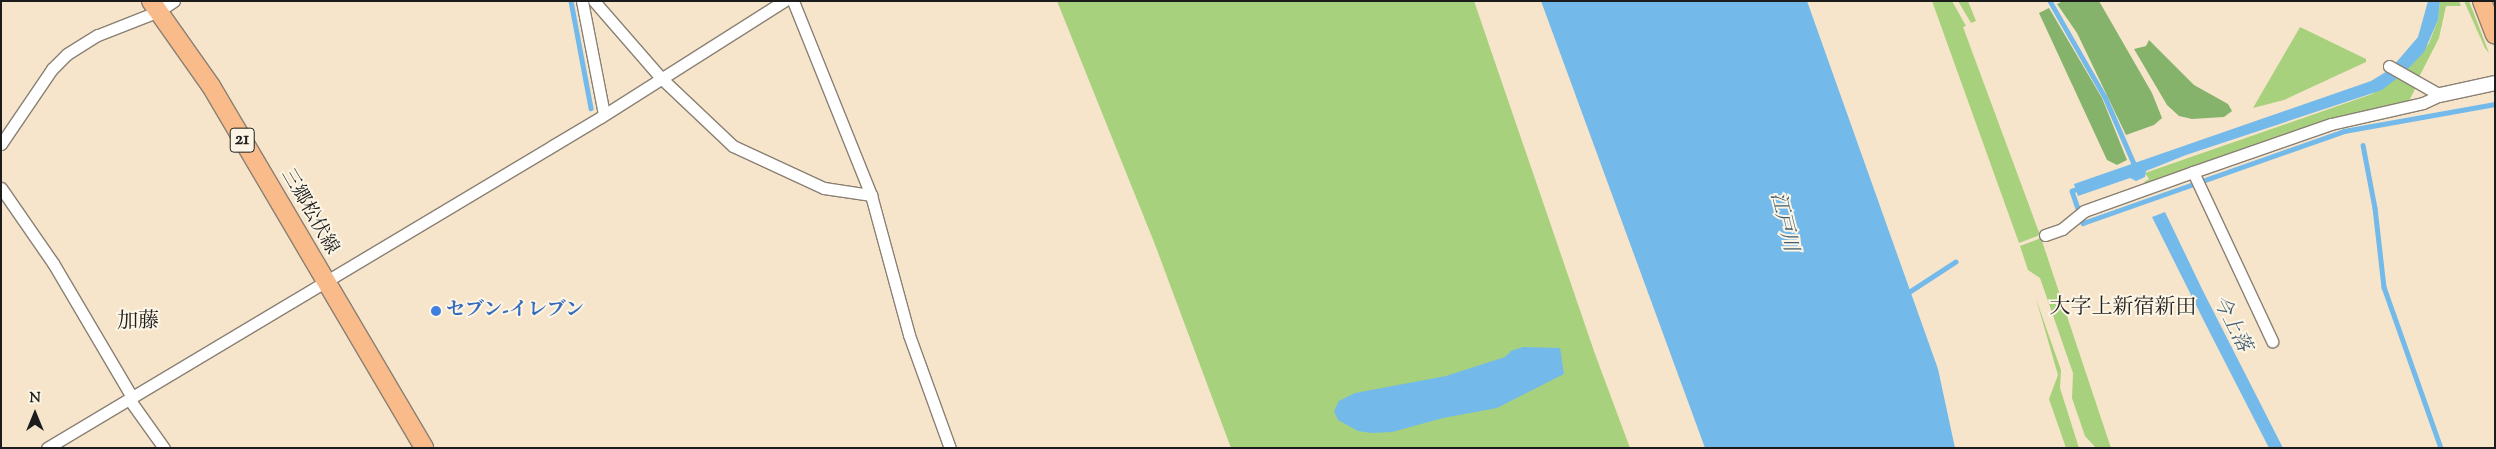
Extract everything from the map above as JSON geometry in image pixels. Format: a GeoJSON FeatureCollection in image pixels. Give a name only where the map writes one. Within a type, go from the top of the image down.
{"type":"FeatureCollection","features":[{"type":"Feature","properties":{"kind":"main road"},"geometry":{"type":"LineString","coordinates":[[2482,1],[2495,35]]}},
{"type":"Feature","properties":{"kind":"main road","name":"三郷松伏線"},"geometry":{"type":"LineString","coordinates":[[155,6],[211,86],[424,448]]}},
{"type":"Feature","properties":{"kind":"street"},"geometry":{"type":"LineString","coordinates":[[1,144],[52,69],[67,54],[98,34],[155,6],[174,1]]}},
{"type":"Feature","properties":{"kind":"street"},"geometry":{"type":"LineString","coordinates":[[582,1],[604,114]]}},
{"type":"Feature","properties":{"kind":"street"},"geometry":{"type":"LineString","coordinates":[[594,1],[660,77],[733,146],[824,188],[871,195]]}},
{"type":"Feature","properties":{"kind":"street"},"geometry":{"type":"LineString","coordinates":[[47,448],[326,283],[604,114],[660,77],[784,1]]}},
{"type":"Feature","properties":{"kind":"street"},"geometry":{"type":"LineString","coordinates":[[793,1],[871,195],[907,328],[950,448]]}},
{"type":"Feature","properties":{"kind":"street"},"geometry":{"type":"LineString","coordinates":[[2390,66],[2440,95]]}},
{"type":"Feature","properties":{"kind":"street"},"geometry":{"type":"LineString","coordinates":[[2045,235],[2062,229],[2080,213],[2331,124],[2423,103],[2440,95],[2495,83]]}},
{"type":"Feature","properties":{"kind":"street"},"geometry":{"type":"LineString","coordinates":[[2194,174],[2272,341]]}},
{"type":"Feature","properties":{"kind":"street"},"geometry":{"type":"LineString","coordinates":[[1,188],[54,263],[130,398],[164,448]]}},
{"type":"Feature","properties":{"kind":"green space"},"geometry":{"type":"Polygon","coordinates":[[[1057,1],[1474,1],[1595,354],[1630,448],[1231,448],[1154,242],[1057,1]]]}},
{"type":"Feature","properties":{"kind":"green space"},"geometry":{"type":"Polygon","coordinates":[[[1932,1],[1952,1],[1966,26],[1963,27],[2040,235],[2019,243],[1932,1]]]}},
{"type":"Feature","properties":{"kind":"green space"},"geometry":{"type":"Polygon","coordinates":[[[1958,1],[1968,1],[1976,21],[1971,23],[1958,1]]]}},
{"type":"Feature","properties":{"kind":"green space"},"geometry":{"type":"Polygon","coordinates":[[[2063,1],[2099,1],[2152,93],[2162,118],[2154,125],[2126,135],[2077,33],[2057,4],[2063,1]]]}},
{"type":"Feature","properties":{"kind":"green space"},"geometry":{"type":"Polygon","coordinates":[[[2440,1],[2459,1],[2461,6],[2446,6],[2439,38],[2418,79],[2406,71],[2429,43],[2438,20],[2440,1]]]}},
{"type":"Feature","properties":{"kind":"green space"},"geometry":{"type":"Polygon","coordinates":[[[2464,1],[2469,1],[2489,53],[2485,48],[2464,1]]]}},
{"type":"Feature","properties":{"kind":"green space"},"geometry":{"type":"Polygon","coordinates":[[[2049,8],[2102,98],[2127,160],[2117,165],[2107,160],[2039,13],[2049,8]]]}},
{"type":"Feature","properties":{"kind":"green space"},"geometry":{"type":"Polygon","coordinates":[[[2300,27],[2366,59],[2366,62],[2284,100],[2253,108],[2300,27]]]}},
{"type":"Feature","properties":{"kind":"green space"},"geometry":{"type":"Polygon","coordinates":[[[2149,40],[2194,85],[2228,104],[2232,111],[2224,117],[2192,119],[2179,116],[2167,105],[2134,49],[2146,46],[2149,40]]]}},
{"type":"Feature","properties":{"kind":"green space"},"geometry":{"type":"Polygon","coordinates":[[[2400,76],[2416,87],[2408,103],[2146,185],[2144,182],[2149,179],[2145,173],[2372,94],[2400,76]]]}},
{"type":"Feature","properties":{"kind":"green space"},"geometry":{"type":"Polygon","coordinates":[[[2041,238],[2111,448],[2096,448],[2085,436],[2072,398],[2073,373],[2040,278],[2028,270],[2020,246],[2041,238]]]}},
{"type":"Feature","properties":{"kind":"green space"},"geometry":{"type":"Polygon","coordinates":[[[2036,299],[2061,370],[2060,388],[2079,448],[2066,448],[2049,399],[2058,375],[2036,299]]]}},
{"type":"Feature","properties":{"kind":"water","name":"江戸川"},"geometry":{"type":"Polygon","coordinates":[[[1541,1],[1807,1],[1938,369],[1955,448],[1705,448],[1541,1]]]}},
{"type":"Feature","properties":{"kind":"water"},"geometry":{"type":"Polygon","coordinates":[[[2428,1],[2440,1],[2438,20],[2424,52],[2406,71],[2394,65],[2418,37],[2428,1]]]}},
{"type":"Feature","properties":{"kind":"water"},"geometry":{"type":"Polygon","coordinates":[[[2389,70],[2400,76],[2382,90],[2186,155],[2146,171],[2145,177],[2136,181],[2130,178],[2078,196],[2074,184],[2371,81],[2389,70]]]}},
{"type":"Feature","properties":{"kind":"water"},"geometry":{"type":"Polygon","coordinates":[[[2165,212],[2283,448],[2269,448],[2152,217],[2165,212]]]}},
{"type":"Feature","properties":{"kind":"water"},"geometry":{"type":"Polygon","coordinates":[[[1523,347],[1560,348],[1564,374],[1497,408],[1443,418],[1392,432],[1372,433],[1358,431],[1338,420],[1334,411],[1339,401],[1355,393],[1446,376],[1505,357],[1511,351],[1523,347]]]}},
{"type":"Feature","properties":{"kind":"waterway"},"geometry":{"type":"LineString","coordinates":[[571,1],[591,108]]}},
{"type":"Feature","properties":{"kind":"waterway","name":"今上落"},"geometry":{"type":"LineString","coordinates":[[2050,1],[2105,97],[2135,166]]}},
{"type":"Feature","properties":{"kind":"waterway"},"geometry":{"type":"LineString","coordinates":[[2082,188],[2072,191],[2083,223],[2344,131],[2495,104]]}},
{"type":"Feature","properties":{"kind":"waterway"},"geometry":{"type":"LineString","coordinates":[[2363,145],[2375,208],[2384,287],[2441,448]]}},
{"type":"Feature","properties":{"kind":"waterway"},"geometry":{"type":"LineString","coordinates":[[1906,294],[1955,262]]}},
{"type":"Feature","properties":{"kind":"place","name":"セブン-イレブン"},"geometry":{"type":"Point","coordinates":[436,311]}},
{"type":"Feature","properties":{"kind":"district","name":"大字上新宿新田"},"geometry":{"type":"Point","coordinates":[2123,308]}},
{"type":"Feature","properties":{"kind":"district","name":"加藤"},"geometry":{"type":"Point","coordinates":[138,322]}}]}
